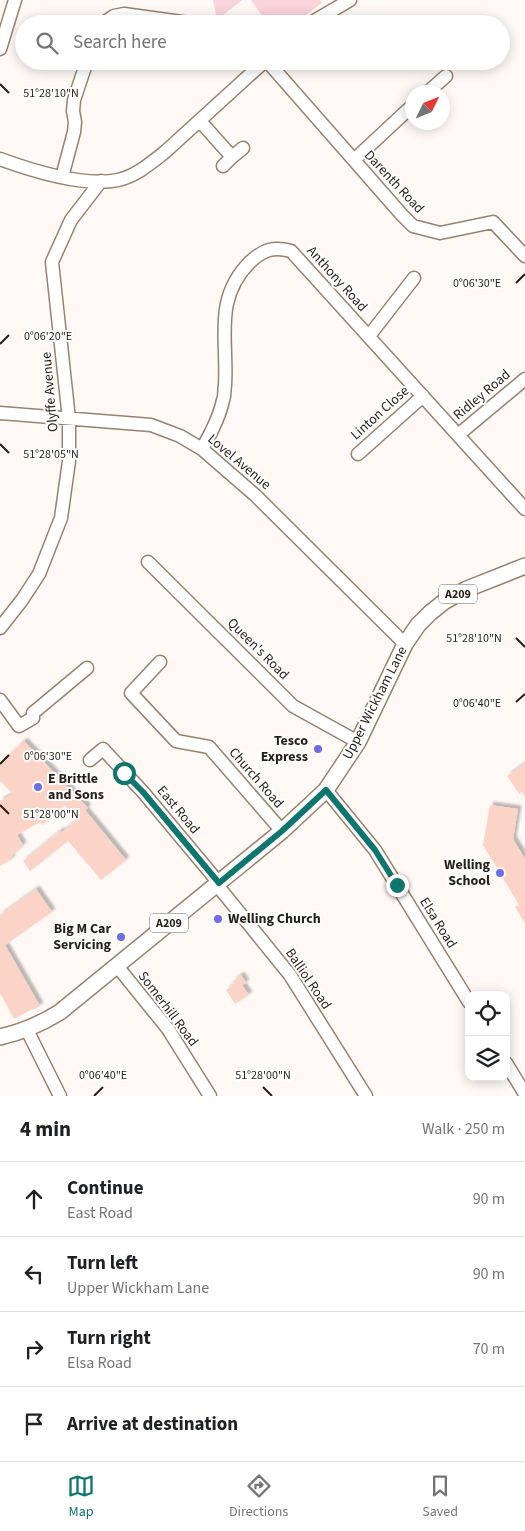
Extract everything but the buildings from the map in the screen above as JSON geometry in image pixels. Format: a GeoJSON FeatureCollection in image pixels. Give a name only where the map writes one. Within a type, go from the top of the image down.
{"type":"FeatureCollection","features":[{"type":"Feature","properties":{"kind":"main road","name":"Upper Wickham Lane"},"geometry":{"type":"LineString","coordinates":[[0,1037],[27,1030],[60,1012],[282,831],[326,790],[358,742],[405,644],[418,625],[445,601],[467,589],[525,566]]}},
{"type":"Feature","properties":{"kind":"street"},"geometry":{"type":"LineString","coordinates":[[0,49],[15,0]]}},
{"type":"Feature","properties":{"kind":"street"},"geometry":{"type":"LineString","coordinates":[[324,15],[350,0]]}},
{"type":"Feature","properties":{"kind":"street"},"geometry":{"type":"LineString","coordinates":[[62,177],[74,132],[74,100],[84,70]]}},
{"type":"Feature","properties":{"kind":"street"},"geometry":{"type":"LineString","coordinates":[[0,159],[62,177],[101,181],[119,180],[133,175],[165,152],[256,70]]}},
{"type":"Feature","properties":{"kind":"street","name":"Darenth Road"},"geometry":{"type":"LineString","coordinates":[[274,70],[413,226],[440,233],[493,222],[525,256]]}},
{"type":"Feature","properties":{"kind":"street"},"geometry":{"type":"LineString","coordinates":[[436,85],[446,76]]}},
{"type":"Feature","properties":{"kind":"street"},"geometry":{"type":"LineString","coordinates":[[354,160],[405,113]]}},
{"type":"Feature","properties":{"kind":"street"},"geometry":{"type":"LineString","coordinates":[[200,121],[232,157]]}},
{"type":"Feature","properties":{"kind":"street"},"geometry":{"type":"LineString","coordinates":[[223,166],[243,148]]}},
{"type":"Feature","properties":{"kind":"street","name":"Olyffe Avenue"},"geometry":{"type":"LineString","coordinates":[[0,628],[39,574],[61,518],[70,461],[69,419],[52,262],[71,220],[101,181]]}},
{"type":"Feature","properties":{"kind":"street","name":"Anthony Road"},"geometry":{"type":"LineString","coordinates":[[202,449],[210,436],[224,400],[226,371],[224,314],[228,298],[236,280],[245,267],[258,254],[269,249],[281,248],[291,251],[525,509]]}},
{"type":"Feature","properties":{"kind":"street"},"geometry":{"type":"LineString","coordinates":[[369,336],[414,278]]}},
{"type":"Feature","properties":{"kind":"street","name":"Ridley Road"},"geometry":{"type":"LineString","coordinates":[[458,435],[525,379]]}},
{"type":"Feature","properties":{"kind":"street","name":"Linton Close"},"geometry":{"type":"LineString","coordinates":[[358,454],[423,396]]}},
{"type":"Feature","properties":{"kind":"street","name":"Lovel Avenue"},"geometry":{"type":"LineString","coordinates":[[0,412],[151,425],[180,436],[202,449],[255,495],[405,644]]}},
{"type":"Feature","properties":{"kind":"street","name":"Queen's Road"},"geometry":{"type":"LineString","coordinates":[[148,562],[293,706],[358,742]]}},
{"type":"Feature","properties":{"kind":"street","name":"Church Road"},"geometry":{"type":"LineString","coordinates":[[160,662],[131,693],[176,741],[209,747],[282,831]]}},
{"type":"Feature","properties":{"kind":"street"},"geometry":{"type":"LineString","coordinates":[[0,700],[19,726],[33,718],[33,714],[87,668]]}},
{"type":"Feature","properties":{"kind":"street","name":"East Road"},"geometry":{"type":"LineString","coordinates":[[90,760],[103,748],[143,792],[218,884]]}},
{"type":"Feature","properties":{"kind":"street","name":"Elsa Road"},"geometry":{"type":"LineString","coordinates":[[326,790],[375,850],[465,996]]}},
{"type":"Feature","properties":{"kind":"street","name":"Balliol Road"},"geometry":{"type":"LineString","coordinates":[[218,884],[290,975],[366,1096]]}},
{"type":"Feature","properties":{"kind":"street","name":"Somerhill Road"},"geometry":{"type":"LineString","coordinates":[[117,966],[168,1029],[210,1096]]}},
{"type":"Feature","properties":{"kind":"street"},"geometry":{"type":"LineString","coordinates":[[27,1030],[60,1096]]}},
{"type":"Feature","properties":{"kind":"street"},"geometry":{"type":"LineString","coordinates":[[510,1070],[525,1094]]}},
{"type":"Feature","properties":{"kind":"shaded area"},"geometry":{"type":"Polygon","coordinates":[[[213,0],[242,0],[223,15],[216,15],[213,0]]]}},
{"type":"Feature","properties":{"kind":"shaded area"},"geometry":{"type":"Polygon","coordinates":[[[251,0],[320,0],[322,3],[306,15],[262,15],[251,0]]]}},
{"type":"Feature","properties":{"kind":"place","name":"Tesco Express"},"geometry":{"type":"Point","coordinates":[318,749]}},
{"type":"Feature","properties":{"kind":"place","name":"E Brittle and Sons"},"geometry":{"type":"Point","coordinates":[38,787]}},
{"type":"Feature","properties":{"kind":"place","name":"Welling School"},"geometry":{"type":"Point","coordinates":[500,873]}},
{"type":"Feature","properties":{"kind":"place","name":"Welling Church"},"geometry":{"type":"Point","coordinates":[218,919]}},
{"type":"Feature","properties":{"kind":"place","name":"Big M Car Servicing"},"geometry":{"type":"Point","coordinates":[121,937]}},
{"type":"Feature","properties":{"kind":"route"},"geometry":{"type":"LineString","coordinates":[[124,773],[143,792],[219,883],[282,831],[326,790],[375,850],[397,885]]}}]}
